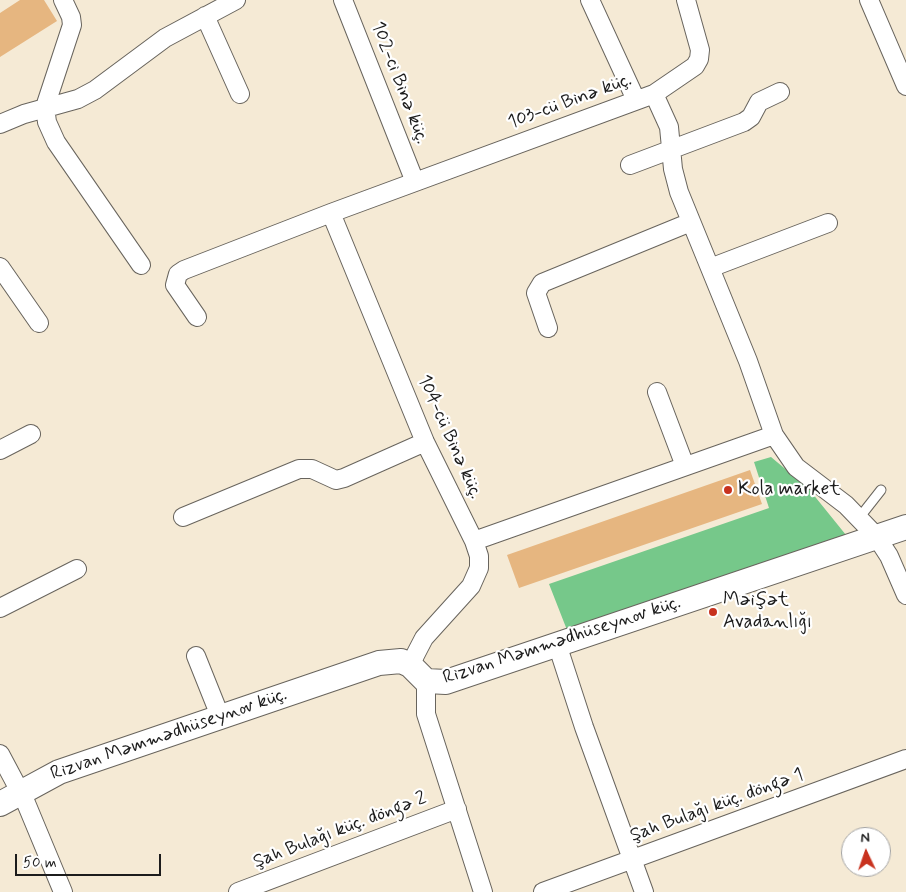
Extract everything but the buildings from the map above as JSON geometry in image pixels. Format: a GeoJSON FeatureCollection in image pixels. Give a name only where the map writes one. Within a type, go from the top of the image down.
{"type":"FeatureCollection","features":[{"type":"Feature","properties":{"kind":"street"},"geometry":{"type":"LineString","coordinates":[[63,0],[71,16],[72,25],[45,107],[47,122],[56,142],[141,265]]}},
{"type":"Feature","properties":{"kind":"street"},"geometry":{"type":"LineString","coordinates":[[0,124],[45,107],[78,99],[95,90],[165,38],[236,0]]}},
{"type":"Feature","properties":{"kind":"street","name":"102-ci Binə küç."},"geometry":{"type":"LineString","coordinates":[[343,0],[415,182]]}},
{"type":"Feature","properties":{"kind":"street"},"geometry":{"type":"LineString","coordinates":[[590,0],[636,100]]}},
{"type":"Feature","properties":{"kind":"street"},"geometry":{"type":"LineString","coordinates":[[654,94],[695,66],[699,59],[700,50],[686,0]]}},
{"type":"Feature","properties":{"kind":"street"},"geometry":{"type":"LineString","coordinates":[[869,0],[906,86]]}},
{"type":"Feature","properties":{"kind":"street"},"geometry":{"type":"LineString","coordinates":[[205,16],[240,94]]}},
{"type":"Feature","properties":{"kind":"street"},"geometry":{"type":"LineString","coordinates":[[630,165],[744,122],[751,117],[758,102],[780,92]]}},
{"type":"Feature","properties":{"kind":"street","name":"103-cü Binə küç."},"geometry":{"type":"LineString","coordinates":[[197,317],[175,284],[178,274],[184,270],[331,213],[654,94],[669,128],[679,192],[748,361],[774,435],[796,466],[859,518],[876,536],[888,556],[906,595]]}},
{"type":"Feature","properties":{"kind":"street","name":"104-cü Binə küç."},"geometry":{"type":"LineString","coordinates":[[331,213],[425,442],[474,541],[479,556],[479,568],[471,586],[424,638],[418,673],[426,714],[483,892]]}},
{"type":"Feature","properties":{"kind":"street"},"geometry":{"type":"LineString","coordinates":[[548,328],[536,293],[542,283],[691,222]]}},
{"type":"Feature","properties":{"kind":"street"},"geometry":{"type":"LineString","coordinates":[[710,268],[828,223]]}},
{"type":"Feature","properties":{"kind":"street"},"geometry":{"type":"LineString","coordinates":[[0,267],[39,323]]}},
{"type":"Feature","properties":{"kind":"street"},"geometry":{"type":"LineString","coordinates":[[657,392],[685,466]]}},
{"type":"Feature","properties":{"kind":"street"},"geometry":{"type":"LineString","coordinates":[[0,450],[31,434]]}},
{"type":"Feature","properties":{"kind":"street"},"geometry":{"type":"LineString","coordinates":[[474,541],[774,435]]}},
{"type":"Feature","properties":{"kind":"street"},"geometry":{"type":"LineString","coordinates":[[183,518],[299,469],[312,469],[336,480],[425,442]]}},
{"type":"Feature","properties":{"kind":"street","name":"Rizvan Məmmədhüseynov küç."},"geometry":{"type":"LineString","coordinates":[[0,804],[20,791],[59,772],[379,663],[391,660],[401,661],[418,673],[446,682],[906,526]]}},
{"type":"Feature","properties":{"kind":"street"},"geometry":{"type":"LineString","coordinates":[[0,608],[77,569]]}},
{"type":"Feature","properties":{"kind":"street"},"geometry":{"type":"LineString","coordinates":[[557,644],[584,727],[644,892]]}},
{"type":"Feature","properties":{"kind":"street"},"geometry":{"type":"LineString","coordinates":[[196,656],[220,716]]}},
{"type":"Feature","properties":{"kind":"street"},"geometry":{"type":"LineString","coordinates":[[0,754],[20,791],[63,892]]}},
{"type":"Feature","properties":{"kind":"street","name":"Şah Bulağı küç. döngə 1"},"geometry":{"type":"LineString","coordinates":[[543,892],[906,758]]}},
{"type":"Feature","properties":{"kind":"street","name":"Şah Bulağı küç. döngə 2"},"geometry":{"type":"LineString","coordinates":[[238,892],[457,809]]}},
{"type":"Feature","properties":{"kind":"lane"},"geometry":{"type":"LineString","coordinates":[[859,518],[881,490]]}},
{"type":"Feature","properties":{"kind":"green space"},"geometry":{"type":"Polygon","coordinates":[[[771,457],[808,488],[846,535],[567,630],[549,584],[769,508],[754,462],[771,457]]]}},
{"type":"Feature","properties":{"kind":"place","name":"Kola market"},"geometry":{"type":"Point","coordinates":[728,490]}},
{"type":"Feature","properties":{"kind":"place","name":"Məişət Avadanlığı"},"geometry":{"type":"Point","coordinates":[713,612]}}]}
